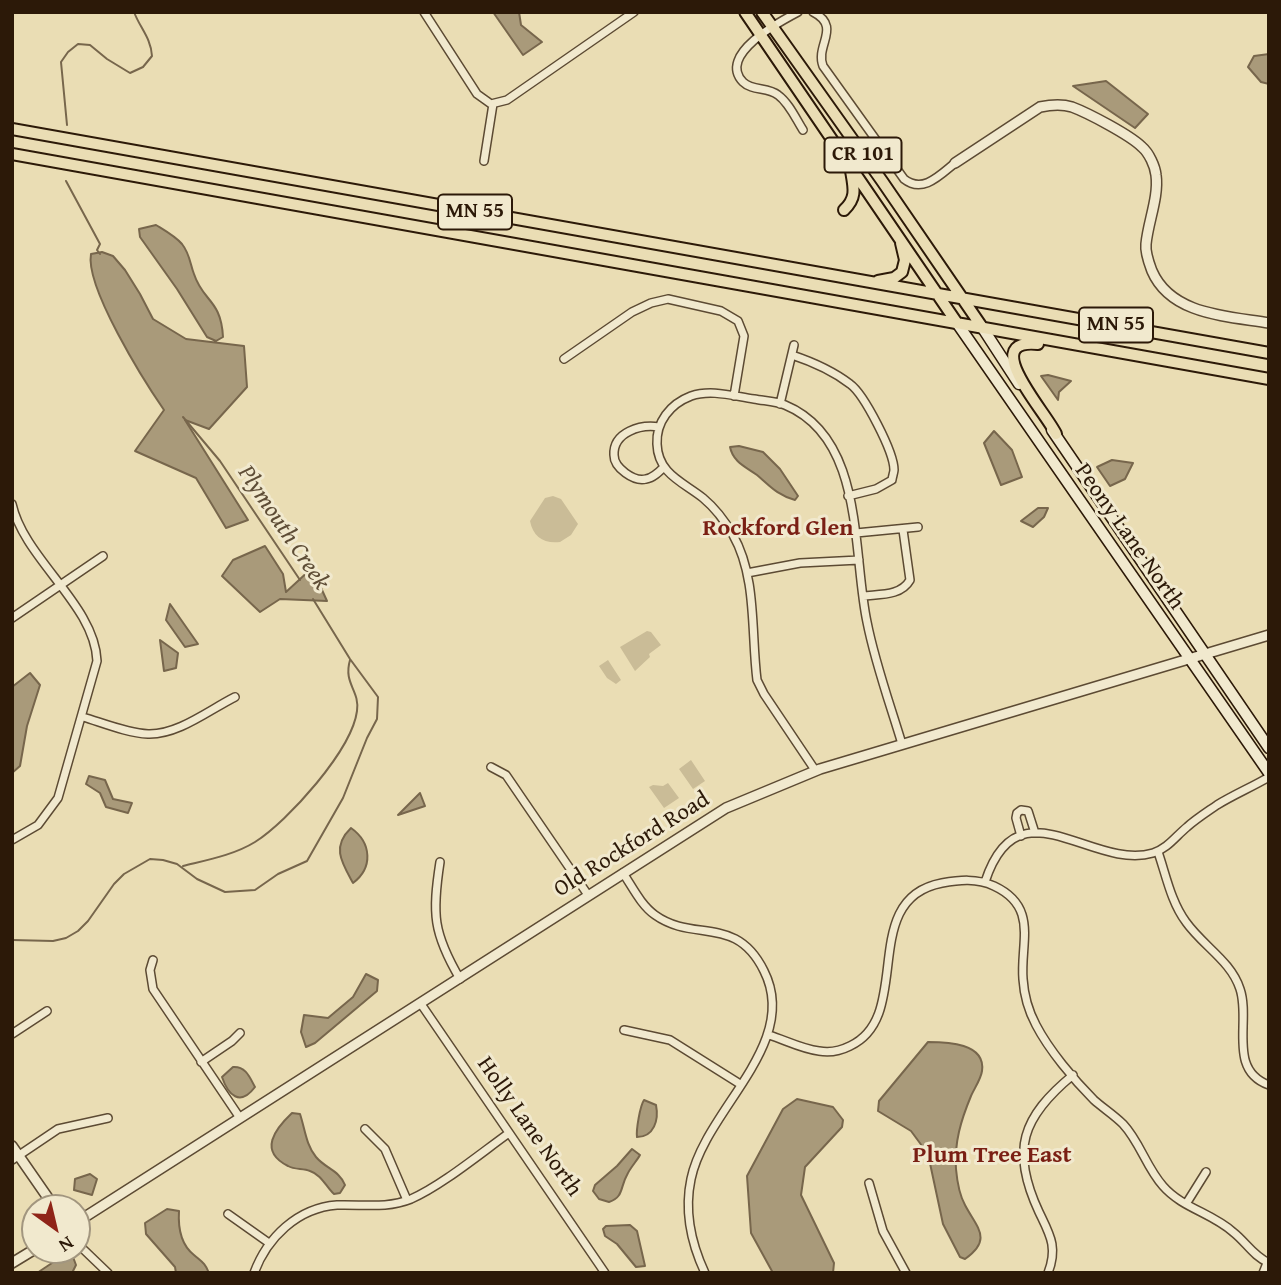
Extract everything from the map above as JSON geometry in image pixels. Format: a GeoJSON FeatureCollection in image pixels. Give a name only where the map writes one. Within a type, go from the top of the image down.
{"type":"FeatureCollection","features":[{"type":"Feature","properties":{"kind":"main road","name":"CR 101"},"geometry":{"type":"LineString","coordinates":[[745,12],[957,323]]}},
{"type":"Feature","properties":{"kind":"main road","name":"CR 101"},"geometry":{"type":"LineString","coordinates":[[762,12],[982,327]]}},
{"type":"Feature","properties":{"kind":"main road","name":"MN 55"},"geometry":{"type":"LineString","coordinates":[[12,129],[1269,353]]}},
{"type":"Feature","properties":{"kind":"main road","name":"MN 55"},"geometry":{"type":"LineString","coordinates":[[12,154],[1269,379]]}},
{"type":"Feature","properties":{"kind":"main road"},"geometry":{"type":"LineString","coordinates":[[844,210],[854,196],[850,165]]}},
{"type":"Feature","properties":{"kind":"main road"},"geometry":{"type":"LineString","coordinates":[[871,282],[894,278],[902,272],[905,260],[899,237]]}},
{"type":"Feature","properties":{"kind":"main road","name":"Peony Lane North"},"geometry":{"type":"LineString","coordinates":[[957,323],[1269,775]]}},
{"type":"Feature","properties":{"kind":"main road","name":"Peony Lane North"},"geometry":{"type":"LineString","coordinates":[[982,327],[1269,748]]}},
{"type":"Feature","properties":{"kind":"main road"},"geometry":{"type":"LineString","coordinates":[[1056,434],[1017,373],[1012,361],[1016,348],[1027,343],[1118,352]]}},
{"type":"Feature","properties":{"kind":"street"},"geometry":{"type":"LineString","coordinates":[[424,12],[477,94],[492,104],[507,100],[634,12]]}},
{"type":"Feature","properties":{"kind":"street"},"geometry":{"type":"LineString","coordinates":[[798,12],[743,49],[738,57],[738,74],[744,83],[778,95],[803,130]]}},
{"type":"Feature","properties":{"kind":"street"},"geometry":{"type":"LineString","coordinates":[[813,12],[822,18],[827,28],[828,34],[821,54],[823,66],[904,179],[914,185],[928,183],[1040,107],[1070,106],[1130,137],[1144,148],[1153,162],[1157,176],[1146,247],[1157,281],[1183,305],[1269,323]]}},
{"type":"Feature","properties":{"kind":"street"},"geometry":{"type":"LineString","coordinates":[[484,161],[492,104]]}},
{"type":"Feature","properties":{"kind":"street"},"geometry":{"type":"LineString","coordinates":[[564,359],[632,312],[668,299],[721,311],[738,321],[744,336],[734,396]]}},
{"type":"Feature","properties":{"kind":"street"},"geometry":{"type":"LineString","coordinates":[[780,404],[794,345]]}},
{"type":"Feature","properties":{"kind":"street"},"geometry":{"type":"LineString","coordinates":[[792,355],[813,362],[853,386],[863,398],[882,433],[894,470],[891,480],[876,489],[848,496]]}},
{"type":"Feature","properties":{"kind":"street"},"geometry":{"type":"LineString","coordinates":[[815,770],[757,680],[747,573],[741,551],[724,520],[713,507],[671,477],[664,467],[657,444],[659,427],[669,411],[692,396],[716,393],[780,404],[796,411],[825,434],[834,451],[848,496],[856,534],[869,633],[902,744]]}},
{"type":"Feature","properties":{"kind":"street"},"geometry":{"type":"LineString","coordinates":[[659,427],[637,427],[624,435],[616,446],[614,457],[618,466],[639,480],[648,479],[664,467]]}},
{"type":"Feature","properties":{"kind":"street"},"geometry":{"type":"LineString","coordinates":[[12,504],[23,531],[88,627],[97,649],[95,672],[58,798],[38,825],[12,840]]}},
{"type":"Feature","properties":{"kind":"street"},"geometry":{"type":"LineString","coordinates":[[856,534],[918,527]]}},
{"type":"Feature","properties":{"kind":"street"},"geometry":{"type":"LineString","coordinates":[[863,596],[905,589],[910,580],[903,530]]}},
{"type":"Feature","properties":{"kind":"street"},"geometry":{"type":"LineString","coordinates":[[12,618],[103,556]]}},
{"type":"Feature","properties":{"kind":"street"},"geometry":{"type":"LineString","coordinates":[[747,573],[800,563],[859,560]]}},
{"type":"Feature","properties":{"kind":"street","name":"Old Rockford Road"},"geometry":{"type":"LineString","coordinates":[[91,1213],[726,808],[815,770],[1269,635]]}},
{"type":"Feature","properties":{"kind":"street"},"geometry":{"type":"LineString","coordinates":[[83,717],[136,732],[158,733],[180,726],[234,697]]}},
{"type":"Feature","properties":{"kind":"street"},"geometry":{"type":"LineString","coordinates":[[491,767],[506,775],[588,895]]}},
{"type":"Feature","properties":{"kind":"street"},"geometry":{"type":"LineString","coordinates":[[985,882],[990,863],[998,852],[1021,836],[1035,833],[1057,835],[1129,856],[1158,852],[1218,805],[1269,775]]}},
{"type":"Feature","properties":{"kind":"street"},"geometry":{"type":"LineString","coordinates":[[1021,836],[1016,818],[1021,810],[1028,811],[1031,815],[1035,833]]}},
{"type":"Feature","properties":{"kind":"street"},"geometry":{"type":"LineString","coordinates":[[1158,852],[1175,902],[1185,922],[1235,976],[1242,996],[1244,1060],[1254,1077],[1269,1085]]}},
{"type":"Feature","properties":{"kind":"street"},"geometry":{"type":"LineString","coordinates":[[440,862],[434,914],[441,943],[460,979]]}},
{"type":"Feature","properties":{"kind":"street"},"geometry":{"type":"LineString","coordinates":[[624,873],[646,908],[657,916],[681,926],[722,933],[746,946],[755,956],[769,982],[773,997],[769,1035],[702,1146],[691,1180],[690,1226],[704,1272]]}},
{"type":"Feature","properties":{"kind":"street"},"geometry":{"type":"LineString","coordinates":[[769,1035],[820,1051],[831,1052],[854,1045],[863,1038],[877,1018],[894,929],[903,907],[911,898],[931,886],[963,880],[985,882],[1003,891],[1018,907],[1025,927],[1023,977],[1030,1012],[1045,1039],[1097,1102],[1132,1134],[1164,1188],[1186,1204],[1226,1226],[1254,1254],[1268,1263],[1263,1273]]}},
{"type":"Feature","properties":{"kind":"street"},"geometry":{"type":"LineString","coordinates":[[153,960],[150,970],[153,989],[240,1118]]}},
{"type":"Feature","properties":{"kind":"street","name":"Holly Lane North"},"geometry":{"type":"LineString","coordinates":[[421,1004],[605,1273]]}},
{"type":"Feature","properties":{"kind":"street"},"geometry":{"type":"LineString","coordinates":[[12,1034],[47,1011]]}},
{"type":"Feature","properties":{"kind":"street"},"geometry":{"type":"LineString","coordinates":[[624,1030],[670,1040],[740,1084]]}},
{"type":"Feature","properties":{"kind":"street"},"geometry":{"type":"LineString","coordinates":[[201,1062],[240,1033]]}},
{"type":"Feature","properties":{"kind":"street"},"geometry":{"type":"LineString","coordinates":[[1048,1273],[1054,1258],[1053,1242],[1031,1197],[1024,1171],[1024,1149],[1029,1125],[1036,1110],[1050,1093],[1073,1074]]}},
{"type":"Feature","properties":{"kind":"street"},"geometry":{"type":"LineString","coordinates":[[15,1157],[58,1129],[108,1118]]}},
{"type":"Feature","properties":{"kind":"street"},"geometry":{"type":"LineString","coordinates":[[365,1129],[386,1149],[407,1200]]}},
{"type":"Feature","properties":{"kind":"street"},"geometry":{"type":"LineString","coordinates":[[254,1273],[270,1243],[288,1225],[318,1209],[334,1205],[383,1206],[407,1200],[426,1191],[509,1133]]}},
{"type":"Feature","properties":{"kind":"street"},"geometry":{"type":"LineString","coordinates":[[12,1146],[15,1157],[44,1194]]}},
{"type":"Feature","properties":{"kind":"street"},"geometry":{"type":"LineString","coordinates":[[1186,1204],[1206,1172]]}},
{"type":"Feature","properties":{"kind":"street"},"geometry":{"type":"LineString","coordinates":[[869,1183],[883,1231],[906,1273]]}},
{"type":"Feature","properties":{"kind":"street"},"geometry":{"type":"LineString","coordinates":[[229,1214],[270,1243]]}},
{"type":"Feature","properties":{"kind":"street"},"geometry":{"type":"LineString","coordinates":[[91,1258],[107,1273]]}},
{"type":"Feature","properties":{"kind":"shaded area"},"geometry":{"type":"Polygon","coordinates":[[[493,12],[519,12],[521,25],[542,42],[523,55],[493,12]]]}},
{"type":"Feature","properties":{"kind":"shaded area"},"geometry":{"type":"Polygon","coordinates":[[[1269,54],[1269,84],[1261,82],[1248,67],[1254,56],[1269,54]]]}},
{"type":"Feature","properties":{"kind":"shaded area"},"geometry":{"type":"Polygon","coordinates":[[[1106,81],[1148,114],[1135,128],[1073,86],[1106,81]]]}},
{"type":"Feature","properties":{"kind":"shaded area"},"geometry":{"type":"Polygon","coordinates":[[[156,225],[176,238],[187,252],[198,283],[219,315],[223,337],[216,341],[207,337],[140,237],[139,229],[156,225]]]}},
{"type":"Feature","properties":{"kind":"shaded area"},"geometry":{"type":"Polygon","coordinates":[[[102,252],[113,256],[125,270],[153,319],[186,339],[244,346],[247,387],[209,429],[185,420],[248,520],[226,528],[196,478],[135,451],[164,410],[118,334],[97,288],[91,254],[102,252]]]}},
{"type":"Feature","properties":{"kind":"shaded area"},"geometry":{"type":"Polygon","coordinates":[[[1048,375],[1071,381],[1059,392],[1058,400],[1041,376],[1048,375]]]}},
{"type":"Feature","properties":{"kind":"shaded area"},"geometry":{"type":"Polygon","coordinates":[[[994,431],[1012,450],[1022,477],[1001,485],[984,443],[994,431]]]}},
{"type":"Feature","properties":{"kind":"shaded area"},"geometry":{"type":"Polygon","coordinates":[[[739,446],[763,452],[780,469],[798,496],[795,500],[778,493],[744,467],[730,447],[739,446]]]}},
{"type":"Feature","properties":{"kind":"shaded area"},"geometry":{"type":"Polygon","coordinates":[[[1112,460],[1133,463],[1125,479],[1110,486],[1097,467],[1112,460]]]}},
{"type":"Feature","properties":{"kind":"shaded area"},"geometry":{"type":"Polygon","coordinates":[[[553,496],[561,499],[578,524],[571,535],[560,542],[549,542],[540,538],[530,521],[545,498],[553,496]]]}},
{"type":"Feature","properties":{"kind":"shaded area"},"geometry":{"type":"Polygon","coordinates":[[[1038,508],[1048,508],[1044,517],[1033,527],[1021,521],[1038,508]]]}},
{"type":"Feature","properties":{"kind":"shaded area"},"geometry":{"type":"Polygon","coordinates":[[[265,546],[283,574],[286,592],[312,568],[327,601],[280,599],[260,612],[222,576],[233,560],[265,546]]]}},
{"type":"Feature","properties":{"kind":"shaded area"},"geometry":{"type":"Polygon","coordinates":[[[170,604],[198,644],[185,647],[166,620],[170,604]]]}},
{"type":"Feature","properties":{"kind":"shaded area"},"geometry":{"type":"Polygon","coordinates":[[[647,631],[651,632],[661,645],[649,654],[650,657],[635,671],[620,647],[647,631]]]}},
{"type":"Feature","properties":{"kind":"shaded area"},"geometry":{"type":"Polygon","coordinates":[[[160,640],[178,653],[176,668],[164,671],[160,640]]]}},
{"type":"Feature","properties":{"kind":"shaded area"},"geometry":{"type":"Polygon","coordinates":[[[608,660],[621,680],[616,684],[607,678],[599,666],[608,660]]]}},
{"type":"Feature","properties":{"kind":"shaded area"},"geometry":{"type":"Polygon","coordinates":[[[30,673],[40,685],[27,726],[20,766],[12,773],[12,687],[30,673]]]}},
{"type":"Feature","properties":{"kind":"shaded area"},"geometry":{"type":"Polygon","coordinates":[[[691,760],[705,781],[693,789],[679,769],[691,760]]]}},
{"type":"Feature","properties":{"kind":"shaded area"},"geometry":{"type":"Polygon","coordinates":[[[89,776],[105,780],[113,799],[132,803],[128,813],[106,807],[100,793],[86,784],[89,776]]]}},
{"type":"Feature","properties":{"kind":"shaded area"},"geometry":{"type":"Polygon","coordinates":[[[668,783],[679,798],[664,808],[649,787],[668,783]]]}},
{"type":"Feature","properties":{"kind":"shaded area"},"geometry":{"type":"Polygon","coordinates":[[[420,793],[425,806],[398,815],[420,793]]]}},
{"type":"Feature","properties":{"kind":"shaded area"},"geometry":{"type":"Polygon","coordinates":[[[351,828],[363,841],[367,856],[364,870],[353,883],[340,855],[341,842],[351,828]]]}},
{"type":"Feature","properties":{"kind":"shaded area"},"geometry":{"type":"Polygon","coordinates":[[[366,974],[378,980],[377,991],[315,1043],[306,1047],[301,1032],[304,1015],[328,1018],[353,997],[366,974]]]}},
{"type":"Feature","properties":{"kind":"shaded area"},"geometry":{"type":"Polygon","coordinates":[[[928,1042],[964,1046],[978,1055],[982,1062],[982,1071],[964,1114],[956,1150],[960,1193],[980,1233],[979,1245],[965,1259],[960,1257],[943,1224],[928,1154],[911,1131],[878,1111],[879,1101],[928,1042]]]}},
{"type":"Feature","properties":{"kind":"shaded area"},"geometry":{"type":"Polygon","coordinates":[[[233,1067],[249,1076],[255,1087],[250,1093],[240,1097],[228,1089],[222,1077],[233,1067]]]}},
{"type":"Feature","properties":{"kind":"shaded area"},"geometry":{"type":"Polygon","coordinates":[[[797,1099],[833,1107],[843,1120],[842,1127],[805,1167],[801,1195],[834,1263],[833,1273],[773,1273],[751,1233],[747,1176],[783,1109],[797,1099]]]}},
{"type":"Feature","properties":{"kind":"shaded area"},"geometry":{"type":"Polygon","coordinates":[[[644,1100],[656,1105],[656,1122],[648,1134],[637,1137],[641,1107],[644,1100]]]}},
{"type":"Feature","properties":{"kind":"shaded area"},"geometry":{"type":"Polygon","coordinates":[[[292,1113],[300,1114],[308,1142],[316,1157],[343,1180],[345,1185],[340,1193],[334,1194],[314,1173],[288,1166],[274,1154],[272,1140],[275,1133],[292,1113]]]}},
{"type":"Feature","properties":{"kind":"shaded area"},"geometry":{"type":"Polygon","coordinates":[[[632,1149],[640,1155],[628,1172],[619,1194],[609,1202],[599,1199],[593,1191],[595,1185],[632,1149]]]}},
{"type":"Feature","properties":{"kind":"shaded area"},"geometry":{"type":"Polygon","coordinates":[[[90,1174],[97,1179],[92,1195],[74,1190],[75,1179],[90,1174]]]}},
{"type":"Feature","properties":{"kind":"shaded area"},"geometry":{"type":"Polygon","coordinates":[[[167,1209],[179,1211],[183,1240],[209,1273],[176,1273],[175,1267],[146,1234],[145,1223],[167,1209]]]}},
{"type":"Feature","properties":{"kind":"shaded area"},"geometry":{"type":"Polygon","coordinates":[[[630,1225],[637,1231],[645,1266],[636,1267],[617,1244],[605,1236],[603,1229],[606,1226],[630,1225]]]}},
{"type":"Feature","properties":{"kind":"shaded area"},"geometry":{"type":"Polygon","coordinates":[[[50,1264],[76,1265],[72,1273],[37,1273],[50,1264]]]}},
{"type":"Feature","properties":{"kind":"waterway","name":"Plymouth Creek"},"geometry":{"type":"LineString","coordinates":[[67,125],[61,62],[68,52],[78,44],[90,45],[130,73],[143,67],[152,56],[147,38],[134,12]]}},
{"type":"Feature","properties":{"kind":"waterway","name":"Plymouth Creek"},"geometry":{"type":"LineString","coordinates":[[66,181],[100,244],[97,250],[100,254]]}},
{"type":"Feature","properties":{"kind":"waterway","name":"Plymouth Creek"},"geometry":{"type":"LineString","coordinates":[[183,417],[220,461],[300,580]]}},
{"type":"Feature","properties":{"kind":"waterway","name":"Plymouth Creek"},"geometry":{"type":"LineString","coordinates":[[12,940],[53,941],[78,931],[114,884],[124,874],[150,859],[177,864],[197,879],[225,892],[255,890],[278,874],[307,861],[343,798],[377,719],[378,697],[350,659],[313,599]]}},
{"type":"Feature","properties":{"kind":"waterway","name":"Plymouth Creek"},"geometry":{"type":"LineString","coordinates":[[183,866],[247,847],[269,832],[317,783],[344,745],[353,727],[357,704],[349,675],[350,660]]}},
{"type":"Feature","properties":{"kind":"district","name":"Rockford Glen"},"geometry":{"type":"Point","coordinates":[778,529]}},
{"type":"Feature","properties":{"kind":"district","name":"Plum Tree East"},"geometry":{"type":"Point","coordinates":[992,1156]}}]}
